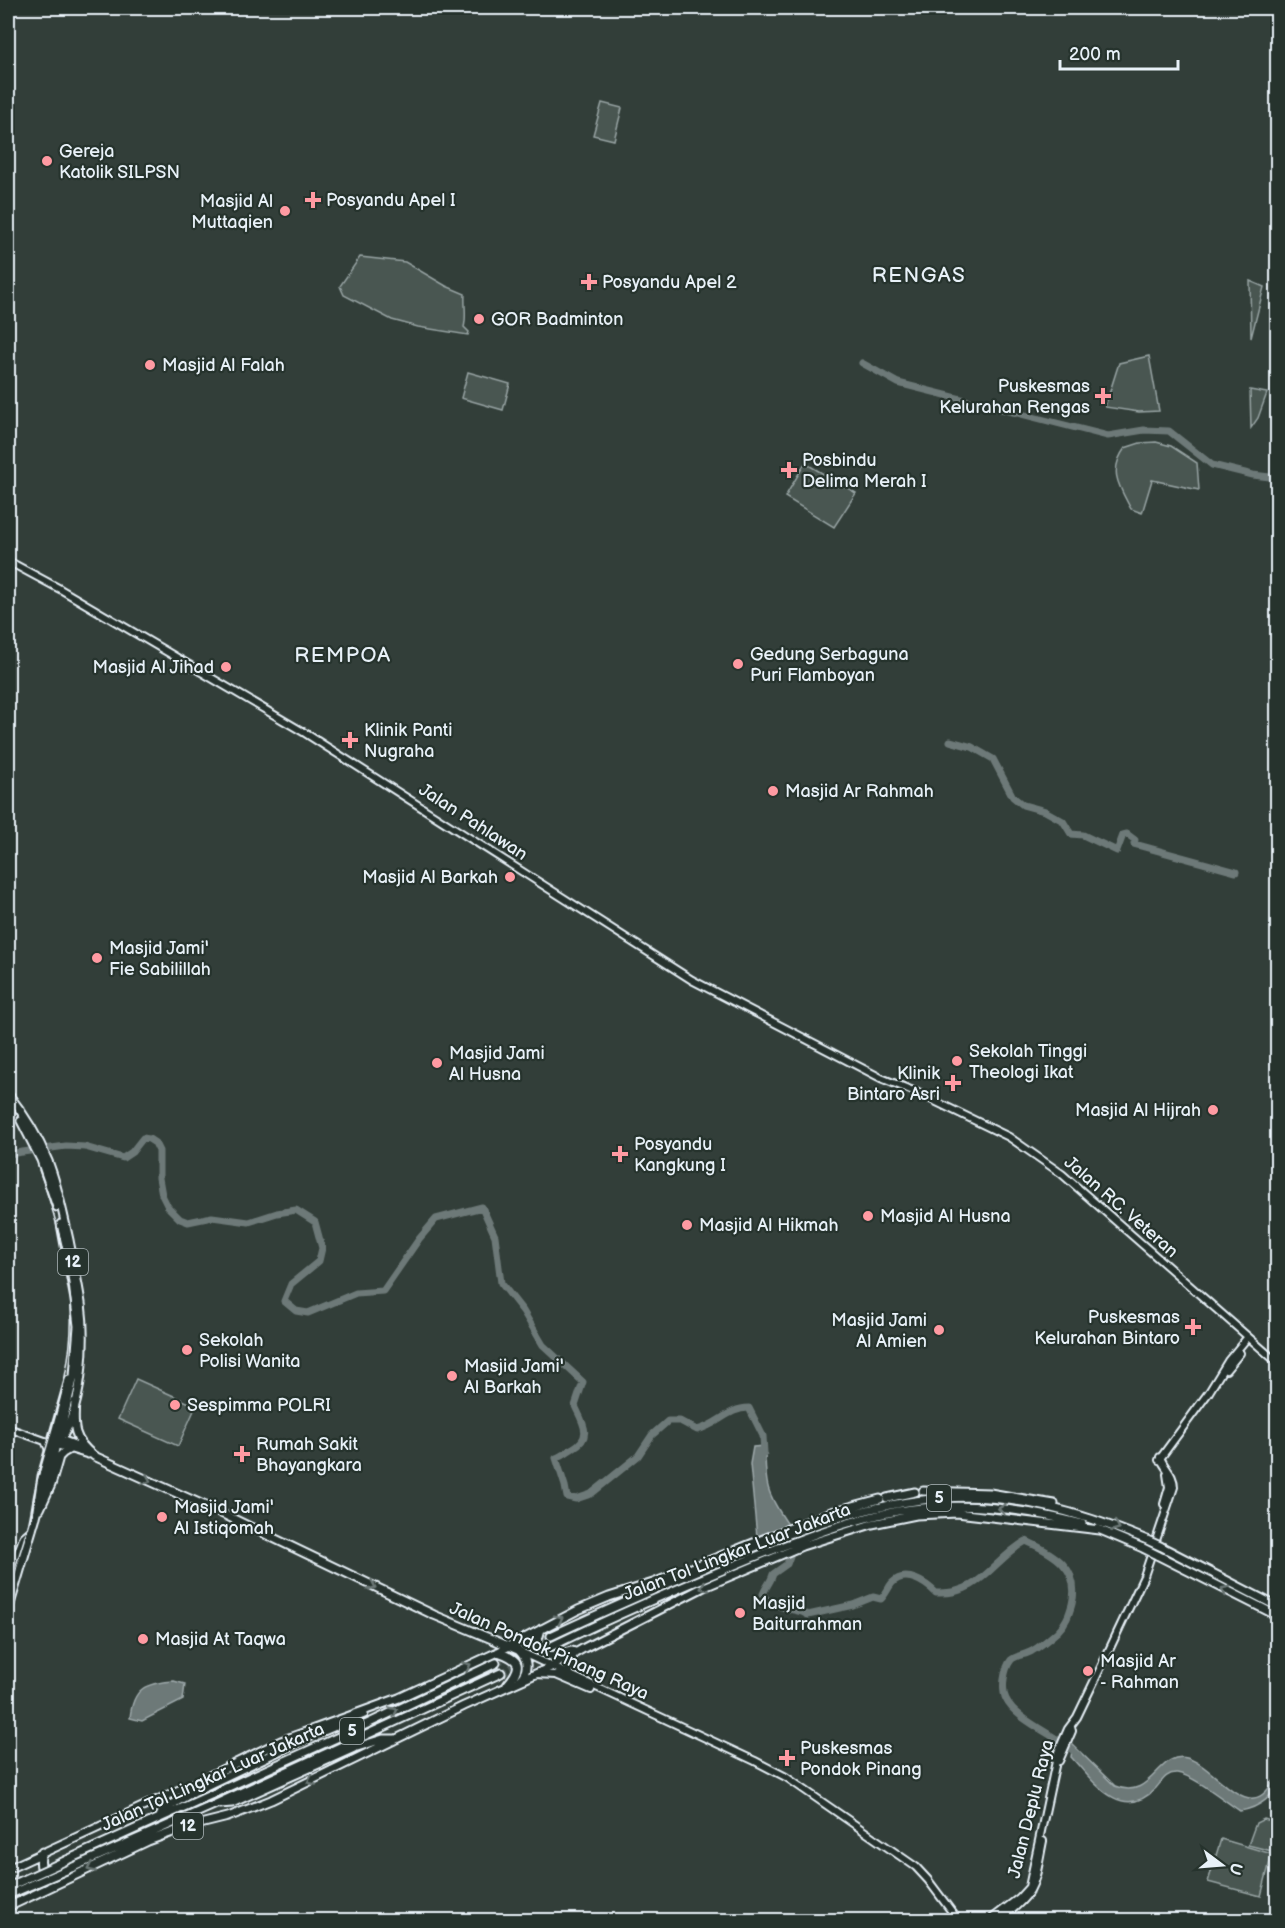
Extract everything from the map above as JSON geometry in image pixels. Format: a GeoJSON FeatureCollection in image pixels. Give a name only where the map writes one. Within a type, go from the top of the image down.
{"type":"FeatureCollection","features":[{"type":"Feature","properties":{"kind":"highway","name":"12"},"geometry":{"type":"LineString","coordinates":[[8,1094],[17,1106],[44,1159],[59,1198],[81,1302],[82,1350],[75,1402],[75,1428],[77,1439],[85,1449]]}},
{"type":"Feature","properties":{"kind":"highway","name":"12"},"geometry":{"type":"LineString","coordinates":[[8,1102],[34,1140]]}},
{"type":"Feature","properties":{"kind":"highway","name":"12"},"geometry":{"type":"LineString","coordinates":[[8,1611],[36,1517],[42,1476],[74,1376],[77,1346],[77,1312],[60,1218],[44,1159]]}},
{"type":"Feature","properties":{"kind":"highway"},"geometry":{"type":"LineString","coordinates":[[58,1428],[58,1434],[64,1434],[75,1402]]}},
{"type":"Feature","properties":{"kind":"highway","name":"Jalan Pondok Pinang Raya"},"geometry":{"type":"LineString","coordinates":[[52,1445],[85,1449],[94,1456]]}},
{"type":"Feature","properties":{"kind":"highway","name":"Jalan Pondok Pinang Raya"},"geometry":{"type":"LineString","coordinates":[[52,1445],[94,1456],[219,1512],[434,1616],[518,1650]]}},
{"type":"Feature","properties":{"kind":"highway"},"geometry":{"type":"LineString","coordinates":[[36,1517],[51,1485],[59,1457],[70,1449]]}},
{"type":"Feature","properties":{"kind":"highway"},"geometry":{"type":"LineString","coordinates":[[923,1491],[990,1493],[1019,1497],[1060,1506],[1084,1516]]}},
{"type":"Feature","properties":{"kind":"highway"},"geometry":{"type":"LineString","coordinates":[[8,1869],[201,1780],[281,1740],[399,1698],[609,1597],[653,1583],[850,1506],[915,1492]]}},
{"type":"Feature","properties":{"kind":"highway","name":"Jalan Tol Lingkar Luar Jakarta"},"geometry":{"type":"LineString","coordinates":[[794,1529],[877,1507],[945,1498],[987,1498],[1030,1503],[1084,1516],[1147,1540],[1278,1607]]}},
{"type":"Feature","properties":{"kind":"highway","name":"Jalan Tol Lingkar Luar Jakarta"},"geometry":{"type":"LineString","coordinates":[[552,1646],[663,1594],[827,1534],[916,1515],[957,1513],[1100,1530],[1143,1548],[1278,1616]]}},
{"type":"Feature","properties":{"kind":"highway","name":"12"},"geometry":{"type":"LineString","coordinates":[[8,1580],[24,1537],[32,1530]]}},
{"type":"Feature","properties":{"kind":"highway","name":"Jalan Tol Lingkar Luar Jakarta"},"geometry":{"type":"LineString","coordinates":[[551,1636],[749,1546]]}},
{"type":"Feature","properties":{"kind":"highway"},"geometry":{"type":"LineString","coordinates":[[551,1667],[575,1652],[756,1561]]}},
{"type":"Feature","properties":{"kind":"highway"},"geometry":{"type":"LineString","coordinates":[[541,1629],[537,1643],[543,1654],[557,1655],[584,1648]]}},
{"type":"Feature","properties":{"kind":"highway"},"geometry":{"type":"LineString","coordinates":[[518,1650],[525,1659],[526,1668],[524,1675],[518,1681]]}},
{"type":"Feature","properties":{"kind":"highway"},"geometry":{"type":"LineString","coordinates":[[498,1652],[513,1658],[517,1663],[516,1674],[506,1686]]}},
{"type":"Feature","properties":{"kind":"highway"},"geometry":{"type":"LineString","coordinates":[[570,1676],[568,1666],[575,1652]]}},
{"type":"Feature","properties":{"kind":"highway","name":"Jalan Tol Lingkar Luar Jakarta"},"geometry":{"type":"LineString","coordinates":[[8,1887],[496,1663]]}},
{"type":"Feature","properties":{"kind":"highway","name":"12"},"geometry":{"type":"LineString","coordinates":[[10,1905],[148,1841],[184,1828],[228,1817],[271,1800],[506,1686],[551,1667]]}},
{"type":"Feature","properties":{"kind":"highway","name":"Jalan Tol Lingkar Luar Jakarta"},"geometry":{"type":"LineString","coordinates":[[8,1895],[501,1673]]}},
{"type":"Feature","properties":{"kind":"highway"},"geometry":{"type":"LineString","coordinates":[[159,1818],[160,1813],[169,1806],[195,1791],[378,1706]]}},
{"type":"Feature","properties":{"kind":"highway"},"geometry":{"type":"LineString","coordinates":[[214,1804],[232,1803],[354,1748],[383,1739],[396,1739]]}},
{"type":"Feature","properties":{"kind":"highway"},"geometry":{"type":"LineString","coordinates":[[42,1852],[40,1862],[42,1871],[47,1880],[54,1885]]}},
{"type":"Feature","properties":{"kind":"main road","name":"Jalan Pahlawan"},"geometry":{"type":"LineString","coordinates":[[8,561],[306,733],[692,980],[881,1078],[928,1098]]}},
{"type":"Feature","properties":{"kind":"main road","name":"Jalan RC. Veteran"},"geometry":{"type":"LineString","coordinates":[[928,1098],[1002,1133],[1062,1173],[1278,1364]]}},
{"type":"Feature","properties":{"kind":"main road","name":"Jalan Deplu Raya"},"geometry":{"type":"LineString","coordinates":[[999,1920],[1026,1895],[1041,1842],[1060,1753],[1117,1637],[1139,1585],[1169,1487],[1169,1474],[1160,1457],[1249,1339]]}},
{"type":"Feature","properties":{"kind":"main road"},"geometry":{"type":"LineString","coordinates":[[8,1428],[52,1445]]}},
{"type":"Feature","properties":{"kind":"main road"},"geometry":{"type":"LineString","coordinates":[[26,1434],[52,1445]]}},
{"type":"Feature","properties":{"kind":"main road","name":"Jalan Pondok Pinang Raya"},"geometry":{"type":"LineString","coordinates":[[518,1650],[592,1689]]}},
{"type":"Feature","properties":{"kind":"main road","name":"Jalan Pondok Pinang Raya"},"geometry":{"type":"LineString","coordinates":[[535,1674],[556,1675],[592,1689],[755,1763],[793,1784],[907,1862],[928,1880],[958,1920]]}},
{"type":"Feature","properties":{"kind":"main road","name":"Jalan Pondok Pinang Raya"},"geometry":{"type":"LineString","coordinates":[[907,1862],[926,1882],[954,1920]]}},
{"type":"Feature","properties":{"kind":"main road","name":"Jalan Deplu Raya"},"geometry":{"type":"LineString","coordinates":[[990,1920],[1026,1895]]}},
{"type":"Feature","properties":{"kind":"shaded area"},"geometry":{"type":"Polygon","coordinates":[[[602,103],[622,108],[614,140],[593,135],[602,103]]]}},
{"type":"Feature","properties":{"kind":"shaded area"},"geometry":{"type":"Polygon","coordinates":[[[360,257],[405,262],[446,286],[465,294],[464,327],[469,332],[468,335],[418,327],[392,320],[344,295],[340,286],[360,257]]]}},
{"type":"Feature","properties":{"kind":"shaded area"},"geometry":{"type":"Polygon","coordinates":[[[1250,281],[1264,287],[1251,338],[1250,281]]]}},
{"type":"Feature","properties":{"kind":"shaded area"},"geometry":{"type":"Polygon","coordinates":[[[1149,356],[1159,411],[1139,412],[1105,407],[1119,363],[1149,356]]]}},
{"type":"Feature","properties":{"kind":"shaded area"},"geometry":{"type":"Polygon","coordinates":[[[468,372],[510,384],[503,410],[461,398],[468,372]]]}},
{"type":"Feature","properties":{"kind":"shaded area"},"geometry":{"type":"Polygon","coordinates":[[[1250,390],[1267,393],[1258,418],[1251,428],[1250,390]]]}},
{"type":"Feature","properties":{"kind":"shaded area"},"geometry":{"type":"Polygon","coordinates":[[[1156,442],[1171,446],[1197,463],[1199,490],[1152,480],[1142,513],[1131,509],[1119,486],[1117,464],[1125,448],[1140,443],[1156,442]]]}},
{"type":"Feature","properties":{"kind":"shaded area"},"geometry":{"type":"Polygon","coordinates":[[[805,463],[856,493],[834,527],[785,497],[805,463]]]}},
{"type":"Feature","properties":{"kind":"shaded area"},"geometry":{"type":"Polygon","coordinates":[[[136,1379],[196,1406],[178,1446],[118,1419],[136,1379]]]}},
{"type":"Feature","properties":{"kind":"shaded area"},"geometry":{"type":"Polygon","coordinates":[[[765,1446],[768,1488],[789,1526],[757,1537],[750,1464],[753,1447],[765,1446]]]}},
{"type":"Feature","properties":{"kind":"shaded area"},"geometry":{"type":"Polygon","coordinates":[[[174,1681],[185,1684],[183,1700],[142,1721],[130,1718],[134,1700],[142,1689],[155,1683],[174,1681]]]}},
{"type":"Feature","properties":{"kind":"shaded area"},"geometry":{"type":"Polygon","coordinates":[[[1073,1745],[1115,1786],[1128,1789],[1146,1782],[1169,1761],[1177,1758],[1187,1758],[1204,1767],[1238,1794],[1246,1797],[1254,1798],[1262,1795],[1277,1776],[1276,1783],[1266,1800],[1240,1811],[1200,1784],[1177,1773],[1168,1775],[1143,1798],[1131,1802],[1120,1800],[1099,1787],[1071,1757],[1073,1745]]]}},
{"type":"Feature","properties":{"kind":"shaded area"},"geometry":{"type":"Polygon","coordinates":[[[1264,1819],[1277,1823],[1277,1842],[1272,1851],[1248,1845],[1256,1823],[1264,1819]]]}},
{"type":"Feature","properties":{"kind":"shaded area"},"geometry":{"type":"Polygon","coordinates":[[[1221,1839],[1272,1854],[1261,1896],[1208,1882],[1221,1839]]]}},
{"type":"Feature","properties":{"kind":"waterway"},"geometry":{"type":"LineString","coordinates":[[862,363],[898,383],[1108,436],[1144,430],[1169,431],[1212,465],[1253,475],[1278,478]]}},
{"type":"Feature","properties":{"kind":"waterway"},"geometry":{"type":"LineString","coordinates":[[950,741],[972,747],[993,759],[1013,797],[1023,805],[1045,811],[1063,821],[1071,834],[1083,835],[1117,851],[1123,835],[1127,834],[1135,840],[1134,844],[1236,872]]}},
{"type":"Feature","properties":{"kind":"waterway"},"geometry":{"type":"LineString","coordinates":[[8,1154],[66,1146],[85,1147],[123,1158],[132,1152],[143,1138],[149,1139],[155,1143],[159,1151],[159,1178],[162,1195],[168,1207],[180,1219],[188,1222],[212,1217],[249,1222],[296,1210],[315,1222],[322,1248],[319,1261],[291,1284],[284,1301],[296,1311],[308,1313],[356,1293],[383,1291],[419,1239],[436,1219],[482,1207],[495,1236],[501,1283],[523,1311],[543,1345],[583,1382],[575,1406],[585,1434],[579,1444],[556,1458],[567,1497],[576,1499],[591,1494],[638,1456],[652,1435],[668,1421],[680,1421],[697,1430],[735,1411],[749,1408],[763,1436],[764,1453]]}},
{"type":"Feature","properties":{"kind":"waterway"},"geometry":{"type":"LineString","coordinates":[[779,1532],[790,1556],[787,1564],[773,1574],[763,1594],[769,1603],[808,1615],[853,1605],[873,1597],[881,1599],[892,1583],[903,1577],[915,1579],[936,1593],[965,1588],[986,1575],[1026,1541],[1055,1557],[1069,1571],[1072,1581],[1074,1591],[1068,1615],[1061,1628],[1039,1647],[1011,1660],[1005,1674],[1004,1690],[1011,1707],[1078,1755]]}},
{"type":"Feature","properties":{"kind":"tunnel"},"geometry":{"type":"LineString","coordinates":[[496,1663],[551,1636]]}},
{"type":"Feature","properties":{"kind":"tunnel"},"geometry":{"type":"LineString","coordinates":[[501,1673],[552,1646]]}},
{"type":"Feature","properties":{"kind":"railway"},"geometry":{"type":"LineString","coordinates":[[8,1591],[28,1526],[36,1483],[61,1394],[71,1330],[70,1290],[64,1255],[56,1221],[39,1170]]}},
{"type":"Feature","properties":{"kind":"place","name":"Gereja Katolik SILPSN"},"geometry":{"type":"Point","coordinates":[47,161]}},
{"type":"Feature","properties":{"kind":"place","name":"Posyandu Apel I"},"geometry":{"type":"Point","coordinates":[313,200]}},
{"type":"Feature","properties":{"kind":"place","name":"Masjid Al Muttaqien"},"geometry":{"type":"Point","coordinates":[285,211]}},
{"type":"Feature","properties":{"kind":"place","name":"Posyandu Apel 2"},"geometry":{"type":"Point","coordinates":[589,282]}},
{"type":"Feature","properties":{"kind":"place","name":"GOR Badminton"},"geometry":{"type":"Point","coordinates":[479,319]}},
{"type":"Feature","properties":{"kind":"place","name":"Masjid Al Falah"},"geometry":{"type":"Point","coordinates":[150,365]}},
{"type":"Feature","properties":{"kind":"place","name":"Puskesmas Kelurahan Rengas"},"geometry":{"type":"Point","coordinates":[1103,396]}},
{"type":"Feature","properties":{"kind":"place","name":"Posbindu Delima Merah I"},"geometry":{"type":"Point","coordinates":[789,470]}},
{"type":"Feature","properties":{"kind":"place","name":"Gedung Serbaguna Puri Flamboyan"},"geometry":{"type":"Point","coordinates":[738,664]}},
{"type":"Feature","properties":{"kind":"place","name":"Masjid Al Jihad"},"geometry":{"type":"Point","coordinates":[226,667]}},
{"type":"Feature","properties":{"kind":"place","name":"Klinik Panti Nugraha"},"geometry":{"type":"Point","coordinates":[350,740]}},
{"type":"Feature","properties":{"kind":"place","name":"Masjid Ar Rahmah"},"geometry":{"type":"Point","coordinates":[773,791]}},
{"type":"Feature","properties":{"kind":"place","name":"Masjid Al Barkah"},"geometry":{"type":"Point","coordinates":[510,877]}},
{"type":"Feature","properties":{"kind":"place","name":"Masjid Jami' Fie Sabilillah"},"geometry":{"type":"Point","coordinates":[97,958]}},
{"type":"Feature","properties":{"kind":"place","name":"Sekolah Tinggi Theologi Ikat"},"geometry":{"type":"Point","coordinates":[957,1061]}},
{"type":"Feature","properties":{"kind":"place","name":"Masjid Jami Al Husna"},"geometry":{"type":"Point","coordinates":[437,1063]}},
{"type":"Feature","properties":{"kind":"place","name":"Klinik Bintaro Asri"},"geometry":{"type":"Point","coordinates":[953,1083]}},
{"type":"Feature","properties":{"kind":"place","name":"Masjid Al Hijrah"},"geometry":{"type":"Point","coordinates":[1213,1110]}},
{"type":"Feature","properties":{"kind":"place","name":"Posyandu Kangkung I"},"geometry":{"type":"Point","coordinates":[620,1154]}},
{"type":"Feature","properties":{"kind":"place","name":"Masjid Al Husna"},"geometry":{"type":"Point","coordinates":[868,1216]}},
{"type":"Feature","properties":{"kind":"place","name":"Masjid Al Hikmah"},"geometry":{"type":"Point","coordinates":[687,1225]}},
{"type":"Feature","properties":{"kind":"place","name":"Puskesmas Kelurahan Bintaro"},"geometry":{"type":"Point","coordinates":[1193,1327]}},
{"type":"Feature","properties":{"kind":"place","name":"Masjid Jami Al Amien"},"geometry":{"type":"Point","coordinates":[939,1330]}},
{"type":"Feature","properties":{"kind":"place","name":"Sekolah Polisi Wanita"},"geometry":{"type":"Point","coordinates":[187,1350]}},
{"type":"Feature","properties":{"kind":"place","name":"Masjid Jami' Al Barkah"},"geometry":{"type":"Point","coordinates":[452,1376]}},
{"type":"Feature","properties":{"kind":"place","name":"Sespimma POLRI"},"geometry":{"type":"Point","coordinates":[175,1405]}},
{"type":"Feature","properties":{"kind":"place","name":"Rumah Sakit Bhayangkara"},"geometry":{"type":"Point","coordinates":[242,1454]}},
{"type":"Feature","properties":{"kind":"place","name":"Masjid Jami' Al Istiqomah"},"geometry":{"type":"Point","coordinates":[162,1517]}},
{"type":"Feature","properties":{"kind":"place","name":"Masjid Baiturrahman"},"geometry":{"type":"Point","coordinates":[740,1613]}},
{"type":"Feature","properties":{"kind":"place","name":"Masjid At Taqwa"},"geometry":{"type":"Point","coordinates":[143,1639]}},
{"type":"Feature","properties":{"kind":"place","name":"Masjid Ar - Rahman"},"geometry":{"type":"Point","coordinates":[1088,1671]}},
{"type":"Feature","properties":{"kind":"place","name":"Puskesmas Pondok Pinang"},"geometry":{"type":"Point","coordinates":[787,1758]}},
{"type":"Feature","properties":{"kind":"district","name":"RENGAS"},"geometry":{"type":"Point","coordinates":[919,275]}},
{"type":"Feature","properties":{"kind":"district","name":"REMPOA"},"geometry":{"type":"Point","coordinates":[343,655]}}]}
